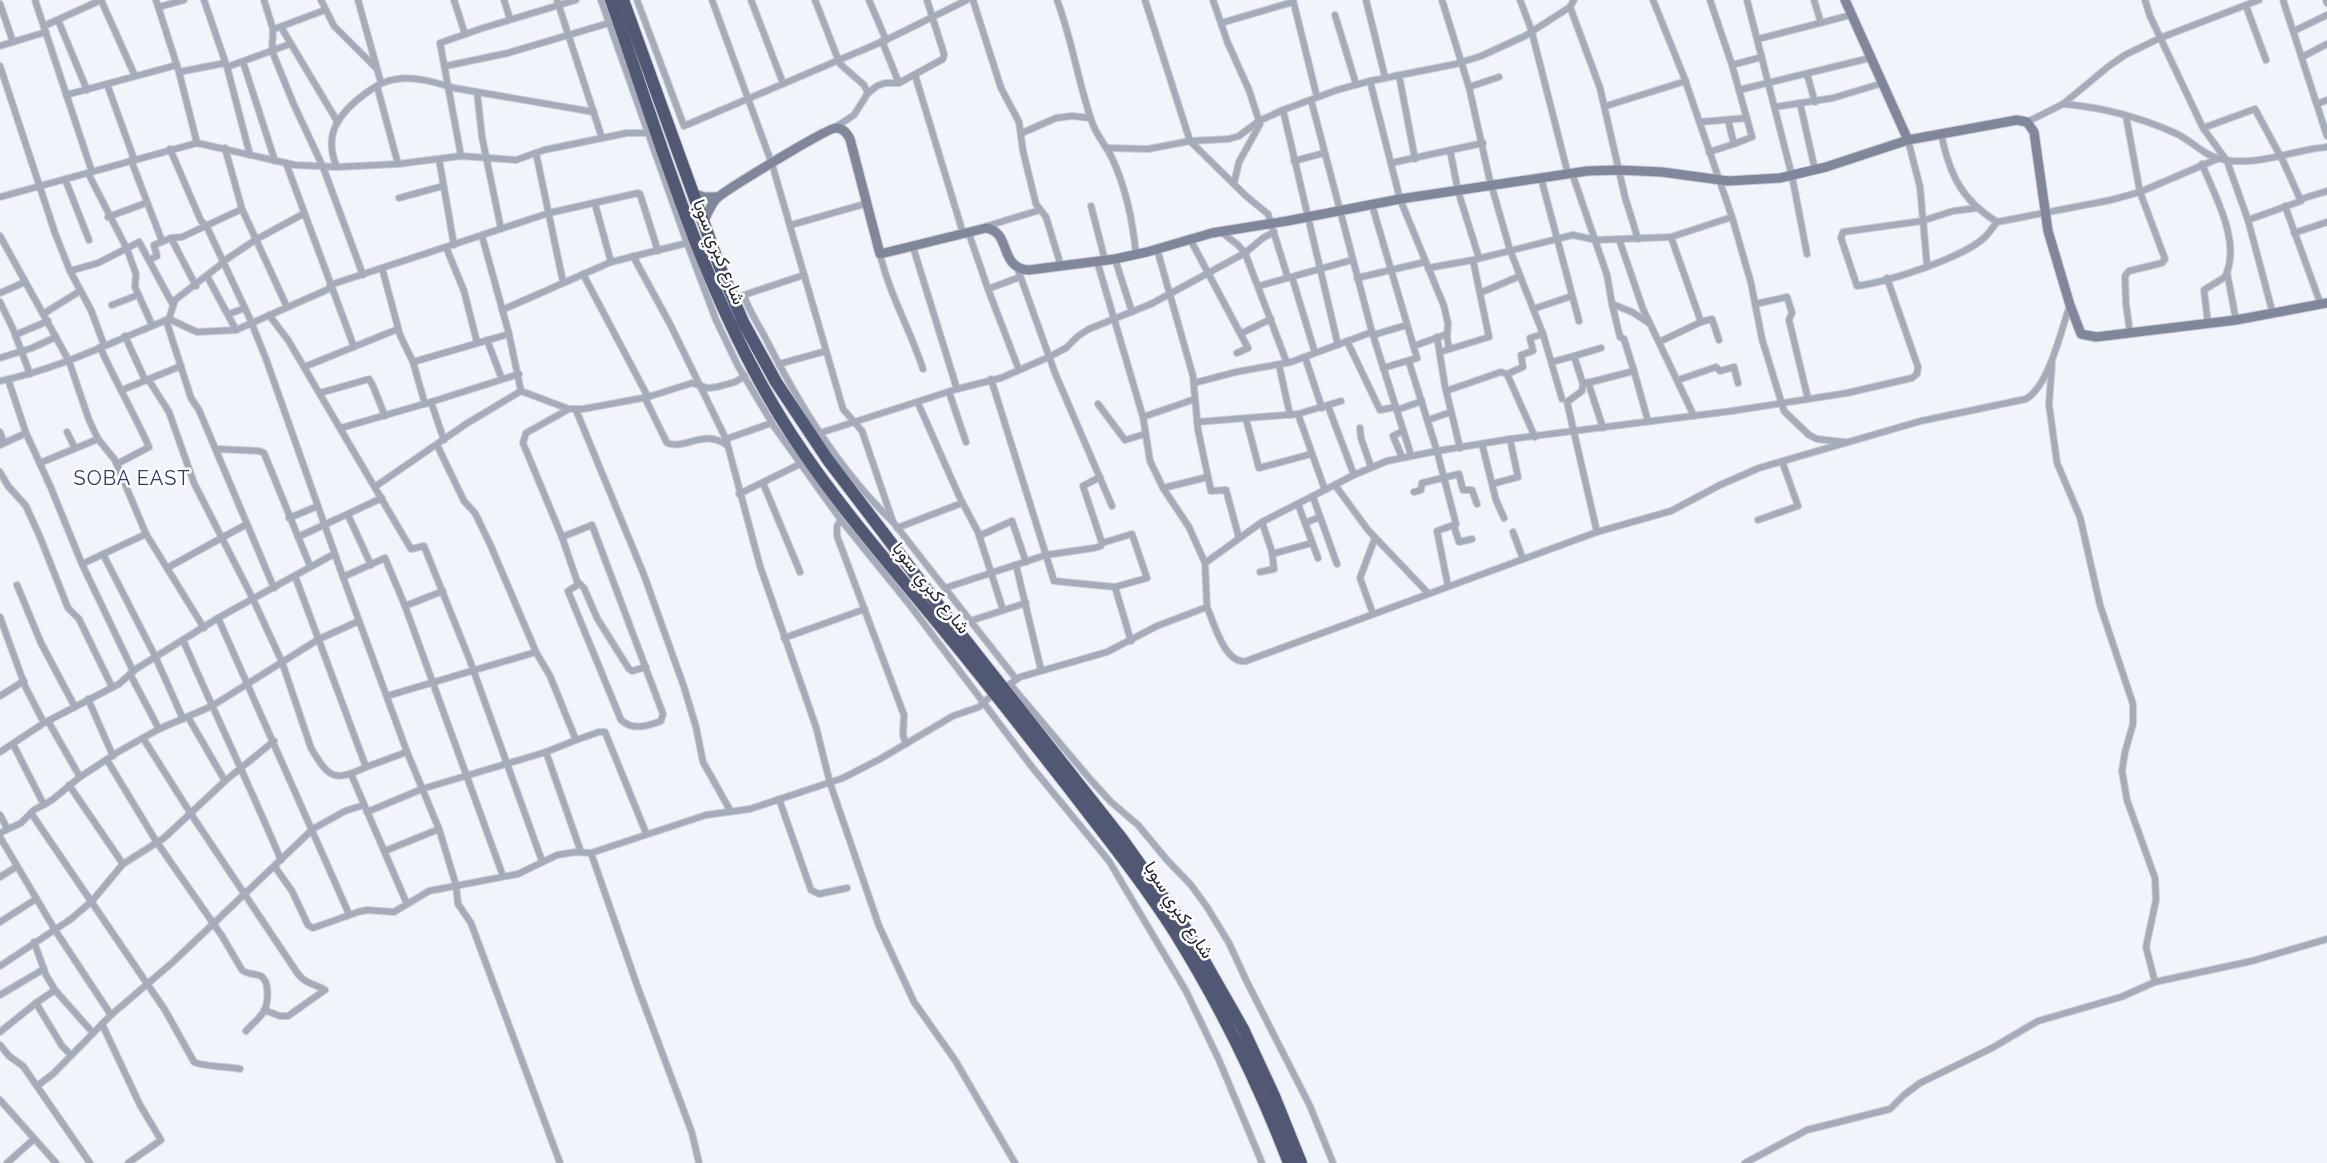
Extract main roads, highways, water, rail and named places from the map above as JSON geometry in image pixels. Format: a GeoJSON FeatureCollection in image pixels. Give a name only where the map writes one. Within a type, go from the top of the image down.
{"type":"FeatureCollection","features":[{"type":"Feature","properties":{"kind":"highway","name":"شارع كبري سوبا"},"geometry":{"type":"LineString","coordinates":[[611,0],[652,134],[716,296],[759,379],[790,432],[840,502],[1002,689],[1173,930],[1241,1051],[1289,1163]]}},
{"type":"Feature","properties":{"kind":"highway","name":"شارع كبري سوبا"},"geometry":{"type":"LineString","coordinates":[[623,0],[703,223],[737,309],[828,460],[1002,689],[1122,839],[1196,944],[1243,1029],[1274,1096],[1301,1163]]}},
{"type":"Feature","properties":{"kind":"highway"},"geometry":{"type":"LineString","coordinates":[[759,379],[774,368]]}},
{"type":"Feature","properties":{"kind":"district","name":"SOBA EAST"},"geometry":{"type":"Point","coordinates":[132,478]}}]}
